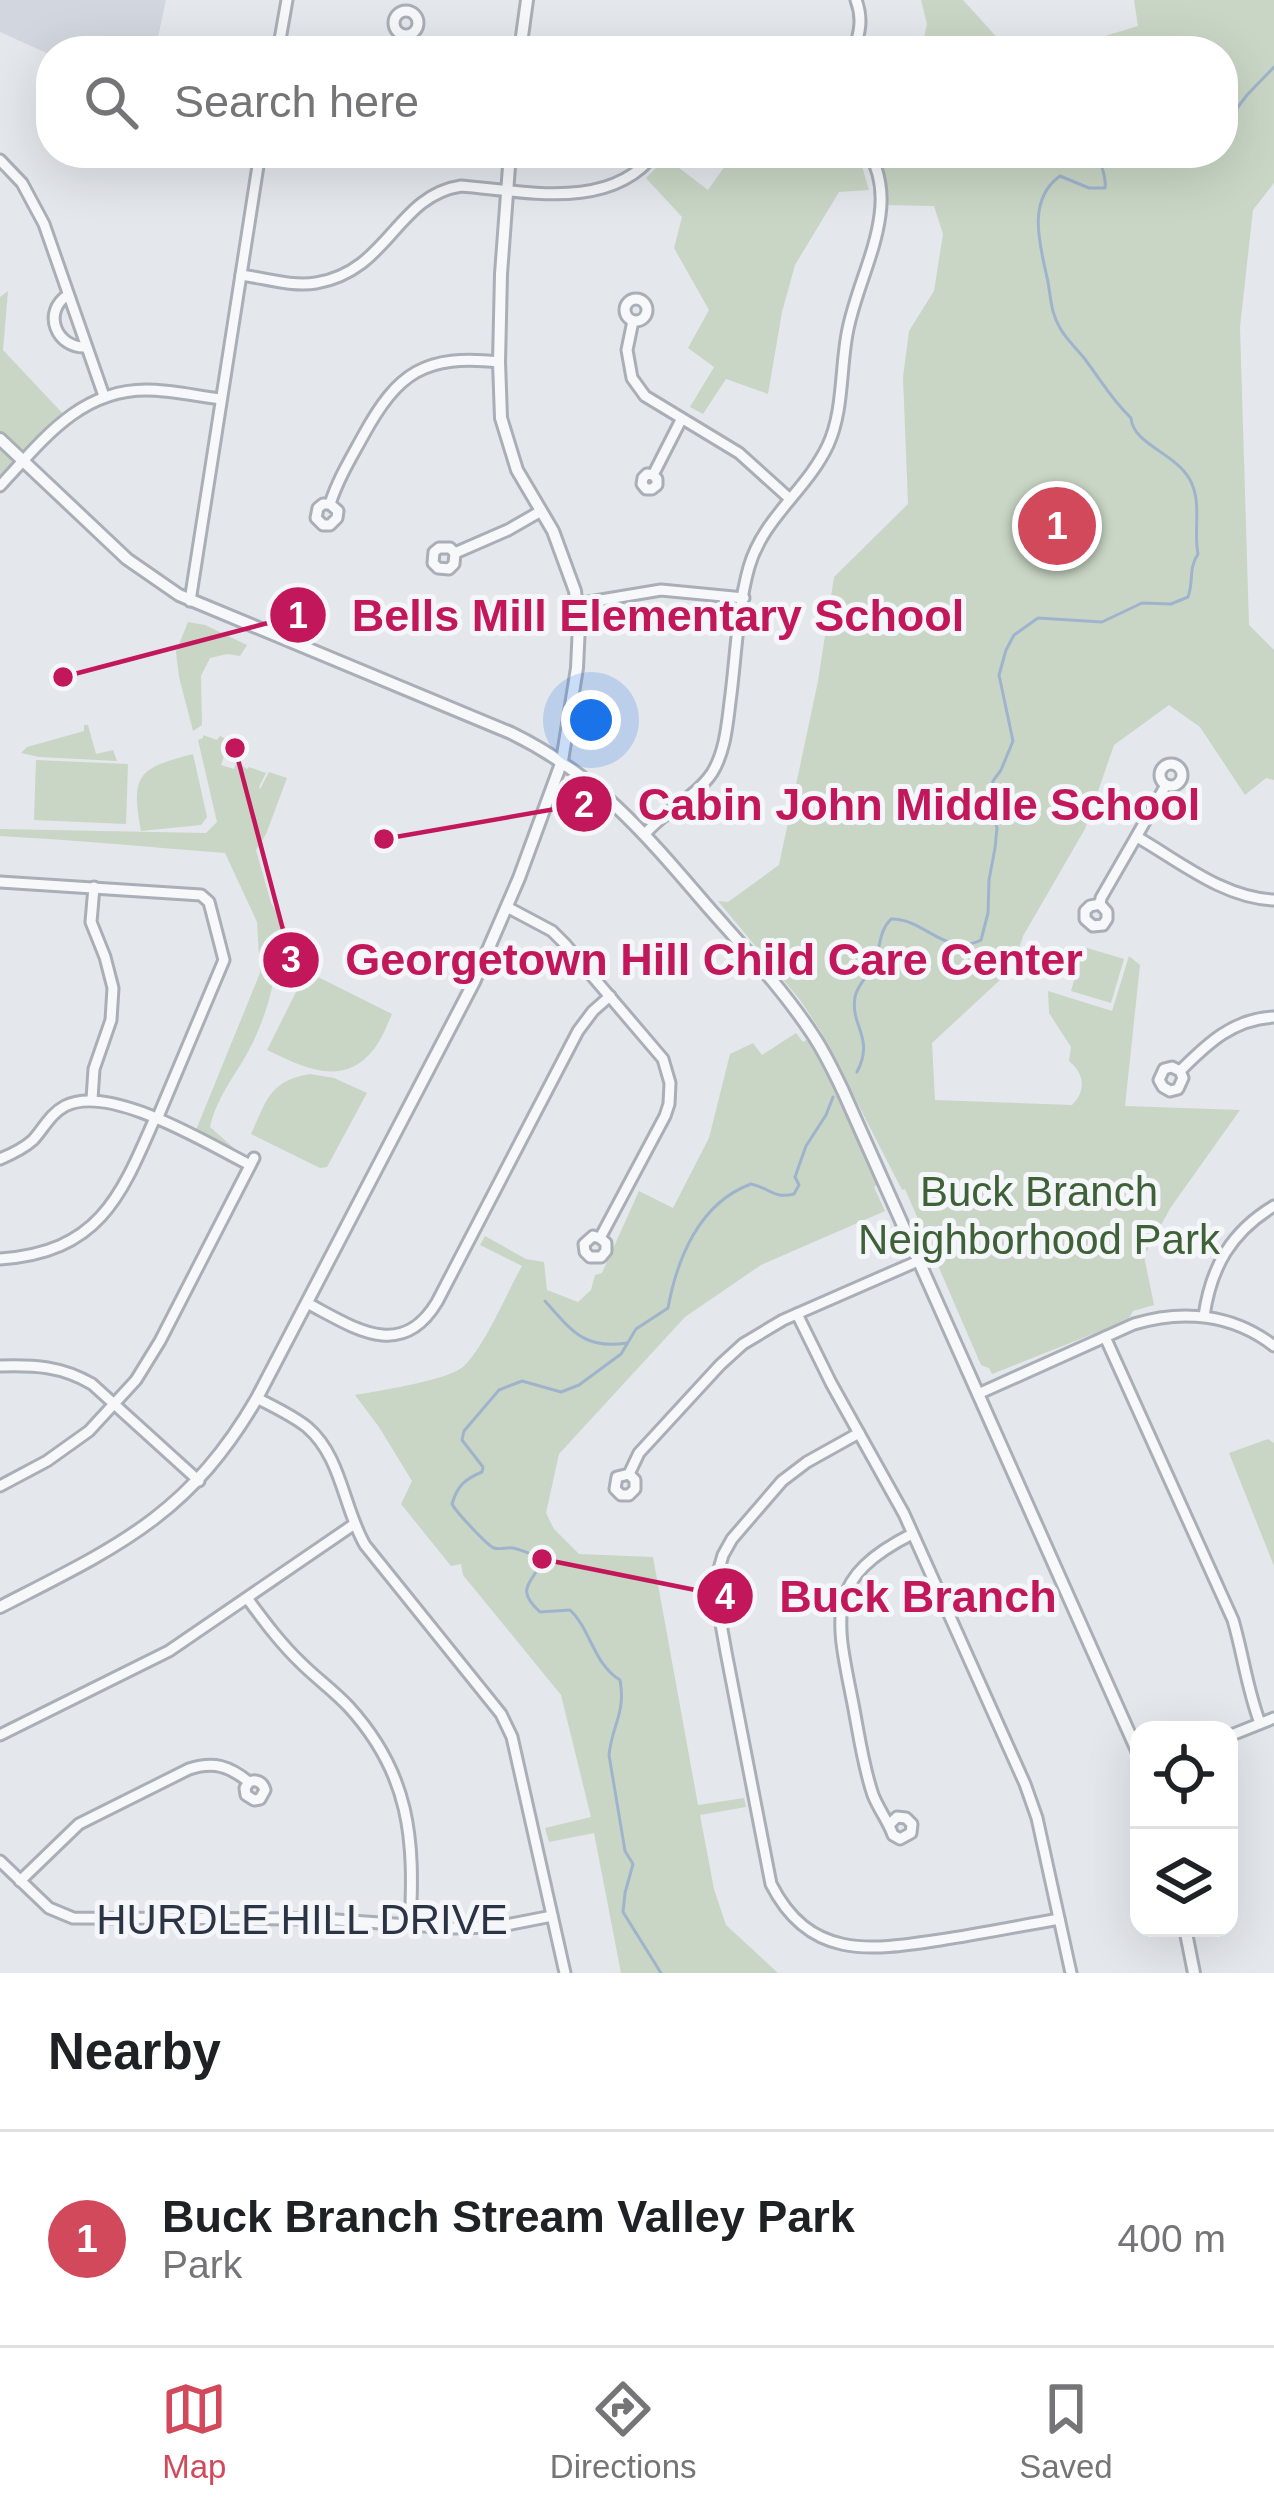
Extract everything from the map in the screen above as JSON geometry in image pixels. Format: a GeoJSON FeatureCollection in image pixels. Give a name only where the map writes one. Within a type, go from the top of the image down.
{"type":"FeatureCollection","features":[{"type":"Feature","properties":{"kind":"street"},"geometry":{"type":"LineString","coordinates":[[281,36],[287,0]]}},
{"type":"Feature","properties":{"kind":"street"},"geometry":{"type":"LineString","coordinates":[[522,36],[526,0]]}},
{"type":"Feature","properties":{"kind":"street"},"geometry":{"type":"LineString","coordinates":[[856,0],[860,22],[857,36]]}},
{"type":"Feature","properties":{"kind":"street"},"geometry":{"type":"LineString","coordinates":[[0,160],[32,198],[44,224],[104,396]]}},
{"type":"Feature","properties":{"kind":"street"},"geometry":{"type":"LineString","coordinates":[[190,601],[258,168]]}},
{"type":"Feature","properties":{"kind":"street"},"geometry":{"type":"LineString","coordinates":[[0,1607],[125,1541],[166,1512],[236,1433],[459,1012],[507,907],[562,761],[577,668],[577,604],[569,570],[553,531],[517,470],[501,418],[499,362],[508,168]]}},
{"type":"Feature","properties":{"kind":"street"},"geometry":{"type":"LineString","coordinates":[[241,275],[299,284],[350,272],[433,194],[461,186],[594,191],[640,168]]}},
{"type":"Feature","properties":{"kind":"street"},"geometry":{"type":"LineString","coordinates":[[645,834],[712,773],[728,721],[748,569],[758,542],[816,468],[833,429],[848,328],[881,211],[874,168]]}},
{"type":"Feature","properties":{"kind":"street"},"geometry":{"type":"LineString","coordinates":[[68,295],[59,300],[55,322],[69,344],[76,349],[86,347]]}},
{"type":"Feature","properties":{"kind":"street"},"geometry":{"type":"LineString","coordinates":[[633,321],[627,350],[632,378],[645,396],[739,453],[790,499]]}},
{"type":"Feature","properties":{"kind":"street"},"geometry":{"type":"LineString","coordinates":[[330,504],[377,410],[399,383],[418,370],[445,362],[499,362]]}},
{"type":"Feature","properties":{"kind":"street"},"geometry":{"type":"LineString","coordinates":[[0,486],[66,417],[104,396],[142,390],[221,399]]}},
{"type":"Feature","properties":{"kind":"street"},"geometry":{"type":"LineString","coordinates":[[653,475],[681,420]]}},
{"type":"Feature","properties":{"kind":"street"},"geometry":{"type":"LineString","coordinates":[[0,439],[142,572],[190,601],[511,733],[562,761],[645,834],[814,1036],[843,1091],[1130,1735]]}},
{"type":"Feature","properties":{"kind":"street"},"geometry":{"type":"LineString","coordinates":[[455,554],[541,511]]}},
{"type":"Feature","properties":{"kind":"street"},"geometry":{"type":"LineString","coordinates":[[577,604],[662,590],[744,598]]}},
{"type":"Feature","properties":{"kind":"street"},"geometry":{"type":"LineString","coordinates":[[1100,904],[1166,785]]}},
{"type":"Feature","properties":{"kind":"street"},"geometry":{"type":"LineString","coordinates":[[1137,837],[1226,889],[1274,900]]}},
{"type":"Feature","properties":{"kind":"street"},"geometry":{"type":"LineString","coordinates":[[0,882],[201,895],[208,902],[224,952],[156,1119],[111,1208],[68,1242],[43,1252],[0,1259]]}},
{"type":"Feature","properties":{"kind":"street"},"geometry":{"type":"LineString","coordinates":[[92,1099],[94,1070],[110,1020],[112,988],[92,922],[94,887]]}},
{"type":"Feature","properties":{"kind":"street"},"geometry":{"type":"LineString","coordinates":[[507,907],[552,932],[663,1059],[669,1072],[664,1116],[600,1238]]}},
{"type":"Feature","properties":{"kind":"street"},"geometry":{"type":"LineString","coordinates":[[307,1303],[377,1336],[400,1334],[424,1320],[578,1031],[610,996]]}},
{"type":"Feature","properties":{"kind":"street"},"geometry":{"type":"LineString","coordinates":[[1180,1071],[1225,1031],[1251,1019],[1274,1017]]}},
{"type":"Feature","properties":{"kind":"street"},"geometry":{"type":"LineString","coordinates":[[0,1159],[30,1142],[61,1108],[92,1099],[156,1119],[252,1162],[136,1380],[69,1447],[0,1486]]}},
{"type":"Feature","properties":{"kind":"street"},"geometry":{"type":"LineString","coordinates":[[1204,1316],[1211,1281],[1226,1248],[1249,1223],[1274,1206]]}},
{"type":"Feature","properties":{"kind":"street"},"geometry":{"type":"LineString","coordinates":[[629,1474],[640,1453],[730,1354],[755,1335],[918,1261]]}},
{"type":"Feature","properties":{"kind":"street"},"geometry":{"type":"LineString","coordinates":[[797,1314],[890,1485],[1025,1784],[1037,1818],[1071,1973]]}},
{"type":"Feature","properties":{"kind":"street"},"geometry":{"type":"LineString","coordinates":[[978,1394],[1145,1320],[1204,1316],[1239,1326],[1274,1346]]}},
{"type":"Feature","properties":{"kind":"street"},"geometry":{"type":"LineString","coordinates":[[1106,1337],[1233,1620],[1260,1723]]}},
{"type":"Feature","properties":{"kind":"street"},"geometry":{"type":"LineString","coordinates":[[0,1366],[38,1365],[74,1373],[199,1480]]}},
{"type":"Feature","properties":{"kind":"street"},"geometry":{"type":"LineString","coordinates":[[257,1398],[319,1438],[335,1466],[353,1525],[378,1563],[502,1714],[565,1973]]}},
{"type":"Feature","properties":{"kind":"street"},"geometry":{"type":"LineString","coordinates":[[859,1433],[782,1480],[732,1539],[716,1579],[771,1884],[790,1914],[812,1933],[863,1949],[1059,1918]]}},
{"type":"Feature","properties":{"kind":"street"},"geometry":{"type":"LineString","coordinates":[[0,1736],[169,1651],[353,1525]]}},
{"type":"Feature","properties":{"kind":"street"},"geometry":{"type":"LineString","coordinates":[[891,1823],[868,1780],[840,1618],[851,1583],[864,1565],[913,1534]]}},
{"type":"Feature","properties":{"kind":"street"},"geometry":{"type":"LineString","coordinates":[[247,1598],[289,1651],[347,1705],[372,1736],[393,1774],[411,1842],[410,1925]]}},
{"type":"Feature","properties":{"kind":"street"},"geometry":{"type":"LineString","coordinates":[[1238,1732],[1274,1718]]}},
{"type":"Feature","properties":{"kind":"street"},"geometry":{"type":"LineString","coordinates":[[20,1881],[79,1824],[189,1769],[221,1765],[249,1782]]}},
{"type":"Feature","properties":{"kind":"street","name":"HURDLE HILL DRIVE"},"geometry":{"type":"LineString","coordinates":[[0,1861],[49,1908],[73,1918],[322,1918],[453,1928],[496,1927],[552,1916]]}},
{"type":"Feature","properties":{"kind":"street"},"geometry":{"type":"LineString","coordinates":[[1187,1937],[1194,1973]]}},
{"type":"Feature","properties":{"kind":"shaded area"},"geometry":{"type":"Polygon","coordinates":[[[0,0],[166,0],[158,36],[36,36],[36,48],[0,32],[0,0]]]}},
{"type":"Feature","properties":{"kind":"green space"},"geometry":{"type":"Polygon","coordinates":[[[921,0],[963,0],[996,36],[924,36],[927,24],[921,0]]]}},
{"type":"Feature","properties":{"kind":"green space","name":"Buck Branch Neighborhood Park"},"geometry":{"type":"Polygon","coordinates":[[[1134,0],[1274,0],[1274,183],[1253,210],[1240,327],[1249,625],[1274,650],[1274,780],[1266,778],[1245,795],[1200,727],[1169,705],[1114,745],[1085,829],[1023,936],[1013,968],[932,1043],[935,1100],[1072,1105],[1080,1094],[1081,1077],[1069,1061],[1071,1047],[1049,1013],[1048,991],[1112,1011],[1129,956],[1140,965],[1125,1106],[1240,1110],[1171,1207],[1144,1256],[1154,1305],[1133,1311],[1128,1320],[992,1374],[981,1365],[905,1189],[820,1030],[718,901],[728,902],[779,865],[818,681],[834,577],[908,504],[903,377],[909,331],[934,291],[943,234],[934,206],[886,205],[882,168],[1238,168],[1238,36],[1105,36],[1138,26],[1134,0]]]}},
{"type":"Feature","properties":{"kind":"green space"},"geometry":{"type":"Polygon","coordinates":[[[656,168],[679,168],[708,190],[724,168],[862,168],[869,190],[839,192],[795,265],[768,394],[726,379],[703,414],[690,407],[714,367],[688,348],[709,310],[674,248],[682,217],[646,178],[656,168]]]}},
{"type":"Feature","properties":{"kind":"green space"},"geometry":{"type":"Polygon","coordinates":[[[8,291],[3,350],[66,417],[0,483],[0,297],[8,291]]]}},
{"type":"Feature","properties":{"kind":"green space"},"geometry":{"type":"Polygon","coordinates":[[[188,622],[247,645],[240,656],[210,658],[201,676],[202,725],[193,731],[176,652],[188,622]]]}},
{"type":"Feature","properties":{"kind":"green space"},"geometry":{"type":"Polygon","coordinates":[[[88,725],[96,754],[113,750],[117,761],[21,753],[27,747],[84,731],[88,725]]]}},
{"type":"Feature","properties":{"kind":"green space"},"geometry":{"type":"Polygon","coordinates":[[[203,735],[228,740],[221,765],[234,769],[237,762],[266,773],[260,789],[269,772],[287,778],[256,850],[271,903],[298,948],[276,963],[260,1027],[213,1116],[210,1127],[235,1149],[196,1130],[260,973],[257,922],[225,853],[0,836],[0,829],[206,833],[217,822],[198,740],[203,735]]]}},
{"type":"Feature","properties":{"kind":"green space"},"geometry":{"type":"Polygon","coordinates":[[[193,754],[207,817],[201,825],[141,831],[137,797],[143,776],[161,764],[193,754]]]}},
{"type":"Feature","properties":{"kind":"green space"},"geometry":{"type":"Polygon","coordinates":[[[36,760],[128,764],[126,824],[34,820],[36,760]]]}},
{"type":"Feature","properties":{"kind":"green space"},"geometry":{"type":"Polygon","coordinates":[[[1084,947],[1124,959],[1111,1003],[1071,991],[1084,947]]]}},
{"type":"Feature","properties":{"kind":"green space"},"geometry":{"type":"Polygon","coordinates":[[[312,974],[392,1014],[374,1049],[349,1068],[322,1071],[267,1050],[304,976],[312,974]]]}},
{"type":"Feature","properties":{"kind":"green space"},"geometry":{"type":"Polygon","coordinates":[[[796,1033],[803,1042],[814,1036],[883,1180],[874,1187],[885,1211],[761,1265],[685,1317],[559,1454],[546,1513],[554,1529],[579,1554],[653,1557],[698,1805],[744,1798],[746,1807],[700,1815],[714,1889],[726,1925],[778,1973],[621,1973],[594,1833],[549,1842],[545,1828],[591,1817],[561,1695],[463,1575],[461,1564],[451,1566],[401,1504],[412,1481],[355,1395],[444,1376],[472,1357],[522,1266],[480,1245],[485,1236],[526,1259],[544,1262],[547,1290],[578,1302],[591,1290],[595,1275],[602,1273],[639,1191],[673,1208],[709,1138],[730,1054],[753,1043],[762,1055],[796,1033]]]}},
{"type":"Feature","properties":{"kind":"green space"},"geometry":{"type":"Polygon","coordinates":[[[310,1074],[334,1078],[367,1093],[327,1167],[320,1168],[251,1134],[278,1087],[310,1074]]]}},
{"type":"Feature","properties":{"kind":"green space"},"geometry":{"type":"Polygon","coordinates":[[[1268,1439],[1274,1443],[1274,1566],[1229,1453],[1268,1439]]]}},
{"type":"Feature","properties":{"kind":"waterway"},"geometry":{"type":"LineString","coordinates":[[1238,107],[1274,67]]}},
{"type":"Feature","properties":{"kind":"waterway"},"geometry":{"type":"LineString","coordinates":[[857,1072],[864,1050],[855,997],[891,919],[957,944],[981,940],[997,828],[993,781],[1013,741],[999,675],[1014,635],[1038,618],[1102,622],[1142,603],[1171,604],[1188,597],[1190,591],[1198,554],[1196,496],[1189,478],[1139,435],[1131,418],[1062,332],[1052,306],[1039,240],[1042,198],[1060,176],[1089,188],[1105,188],[1102,168]]}},
{"type":"Feature","properties":{"kind":"waterway"},"geometry":{"type":"LineString","coordinates":[[661,1973],[623,1912],[633,1864],[625,1851],[609,1755],[620,1710],[620,1680],[604,1665],[570,1610],[540,1612],[532,1604],[528,1586],[542,1559],[513,1548],[494,1548],[452,1504],[462,1484],[483,1467],[462,1440],[464,1431],[499,1390],[522,1381],[561,1392],[579,1385],[621,1354],[636,1329],[668,1308],[693,1235],[717,1204],[751,1184],[776,1194],[794,1194],[806,1146],[833,1097]]}},
{"type":"Feature","properties":{"kind":"waterway"},"geometry":{"type":"LineString","coordinates":[[545,1301],[580,1336],[600,1343],[627,1343]]}},
{"type":"Feature","properties":{"kind":"place","name":"Buck Branch Stream Valley Park"},"geometry":{"type":"Point","coordinates":[1057,526]}},
{"type":"Feature","properties":{"kind":"place","name":"Bells Mill Elementary School"},"geometry":{"type":"Point","coordinates":[63,677]}},
{"type":"Feature","properties":{"kind":"place","name":"Georgetown Hill Child Care Center"},"geometry":{"type":"Point","coordinates":[235,748]}},
{"type":"Feature","properties":{"kind":"place","name":"Cabin John Middle School"},"geometry":{"type":"Point","coordinates":[384,839]}},
{"type":"Feature","properties":{"kind":"place","name":"Buck Branch"},"geometry":{"type":"Point","coordinates":[542,1559]}}]}
